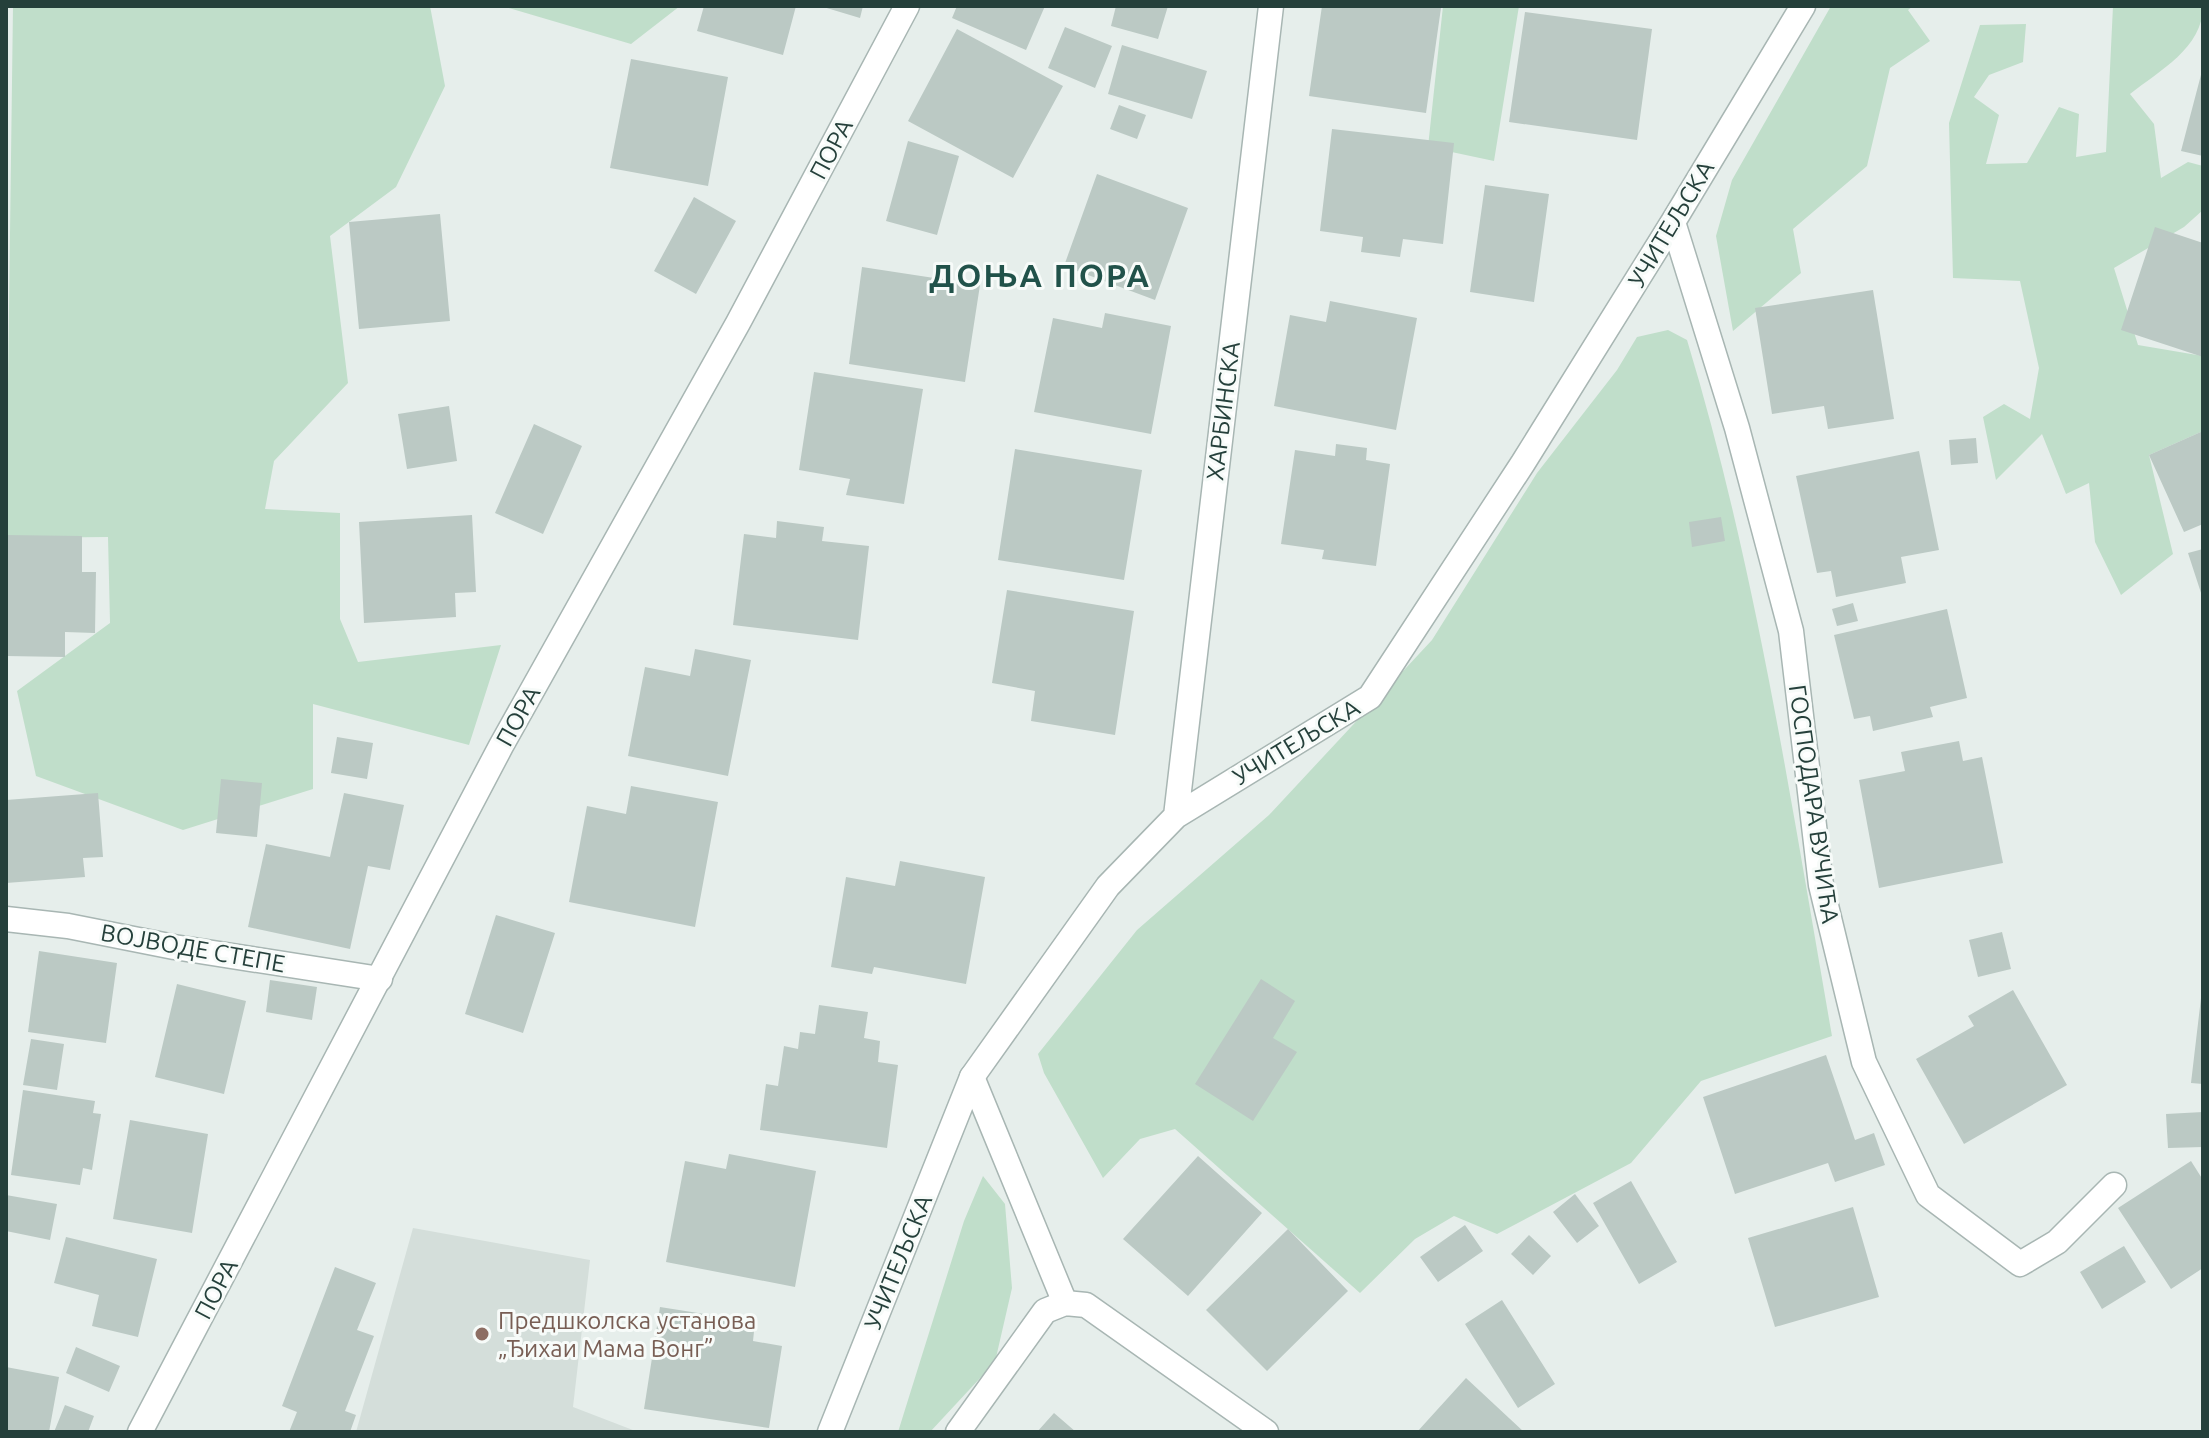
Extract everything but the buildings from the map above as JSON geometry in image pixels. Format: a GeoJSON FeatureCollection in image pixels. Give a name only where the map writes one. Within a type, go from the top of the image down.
{"type":"FeatureCollection","features":[{"type":"Feature","properties":{"kind":"street","name":"ПОРА"},"geometry":{"type":"LineString","coordinates":[[140,1432],[501,746],[731,337],[907,6]]}},
{"type":"Feature","properties":{"kind":"street","name":"ХАРБИНСКА"},"geometry":{"type":"LineString","coordinates":[[1176,816],[1271,6]]}},
{"type":"Feature","properties":{"kind":"street","name":"УЧИТЕЉСКА"},"geometry":{"type":"LineString","coordinates":[[830,1432],[972,1077],[1108,886],[1176,816],[1370,697],[1523,463],[1803,6]]}},
{"type":"Feature","properties":{"kind":"street","name":"ГОСПОДАРА ВУЧИЋА"},"geometry":{"type":"LineString","coordinates":[[1673,222],[1737,428],[1791,631],[1821,885],[1864,1062],[1928,1195],[2020,1264],[2057,1242],[2114,1185]]}},
{"type":"Feature","properties":{"kind":"street","name":"ВОЈВОДЕ СТЕПЕ"},"geometry":{"type":"LineString","coordinates":[[6,919],[68,926],[174,947],[380,979]]}},
{"type":"Feature","properties":{"kind":"street"},"geometry":{"type":"LineString","coordinates":[[972,1077],[1065,1303]]}},
{"type":"Feature","properties":{"kind":"street"},"geometry":{"type":"LineString","coordinates":[[958,1432],[1045,1311],[1065,1303],[1086,1305],[1266,1432]]}},
{"type":"Feature","properties":{"kind":"shaded area","name":"Предшколска установа „Ђихаи Мама Вонг”"},"geometry":{"type":"Polygon","coordinates":[[[413,1228],[590,1260],[573,1407],[638,1432],[356,1432],[413,1228]]]}},
{"type":"Feature","properties":{"kind":"green space"},"geometry":{"type":"Polygon","coordinates":[[[13,6],[430,6],[445,86],[396,187],[330,236],[348,383],[274,461],[265,509],[340,513],[340,619],[358,662],[501,645],[469,745],[313,704],[313,789],[183,830],[36,776],[17,691],[110,623],[108,537],[6,538],[13,6]]]}},
{"type":"Feature","properties":{"kind":"green space"},"geometry":{"type":"Polygon","coordinates":[[[502,6],[680,6],[631,44],[502,6]]]}},
{"type":"Feature","properties":{"kind":"green space"},"geometry":{"type":"Polygon","coordinates":[[[1443,6],[1519,6],[1494,161],[1428,147],[1443,6]]]}},
{"type":"Feature","properties":{"kind":"green space"},"geometry":{"type":"Polygon","coordinates":[[[1831,6],[1913,6],[1908,10],[1930,41],[1890,68],[1867,166],[1793,229],[1801,273],[1733,331],[1716,236],[1732,180],[1831,6]]]}},
{"type":"Feature","properties":{"kind":"green space"},"geometry":{"type":"Polygon","coordinates":[[[2113,6],[2203,6],[2201,21],[2188,46],[2130,94],[2154,124],[2161,178],[2188,162],[2203,166],[2203,210],[2184,227],[2114,268],[2138,345],[2203,356],[2203,431],[2149,455],[2173,554],[2121,595],[2095,542],[2089,483],[2066,494],[2042,434],[1996,480],[1983,417],[2004,404],[2030,419],[2039,368],[2020,281],[1953,278],[1949,123],[1980,25],[2026,24],[2023,62],[1989,75],[1974,97],[1999,115],[1986,164],[2027,163],[2059,107],[2079,114],[2076,157],[2106,152],[2113,6]]]}},
{"type":"Feature","properties":{"kind":"green space"},"geometry":{"type":"Polygon","coordinates":[[[1668,330],[1687,340],[1733,512],[1770,686],[1832,1036],[1701,1081],[1631,1163],[1497,1234],[1454,1216],[1415,1239],[1360,1293],[1175,1129],[1140,1139],[1103,1178],[1044,1073],[1038,1054],[1137,930],[1269,815],[1432,640],[1537,473],[1617,370],[1637,337],[1668,330]]]}},
{"type":"Feature","properties":{"kind":"green space"},"geometry":{"type":"Polygon","coordinates":[[[983,1176],[1005,1204],[1012,1288],[995,1362],[930,1432],[898,1432],[964,1221],[983,1176]]]}},
{"type":"Feature","properties":{"kind":"place","name":"Предшколска установа „Ђихаи Мама Вонг”"},"geometry":{"type":"Point","coordinates":[482,1334]}},
{"type":"Feature","properties":{"kind":"district","name":"ДОЊА ПОРА"},"geometry":{"type":"Point","coordinates":[1040,275]}}]}
